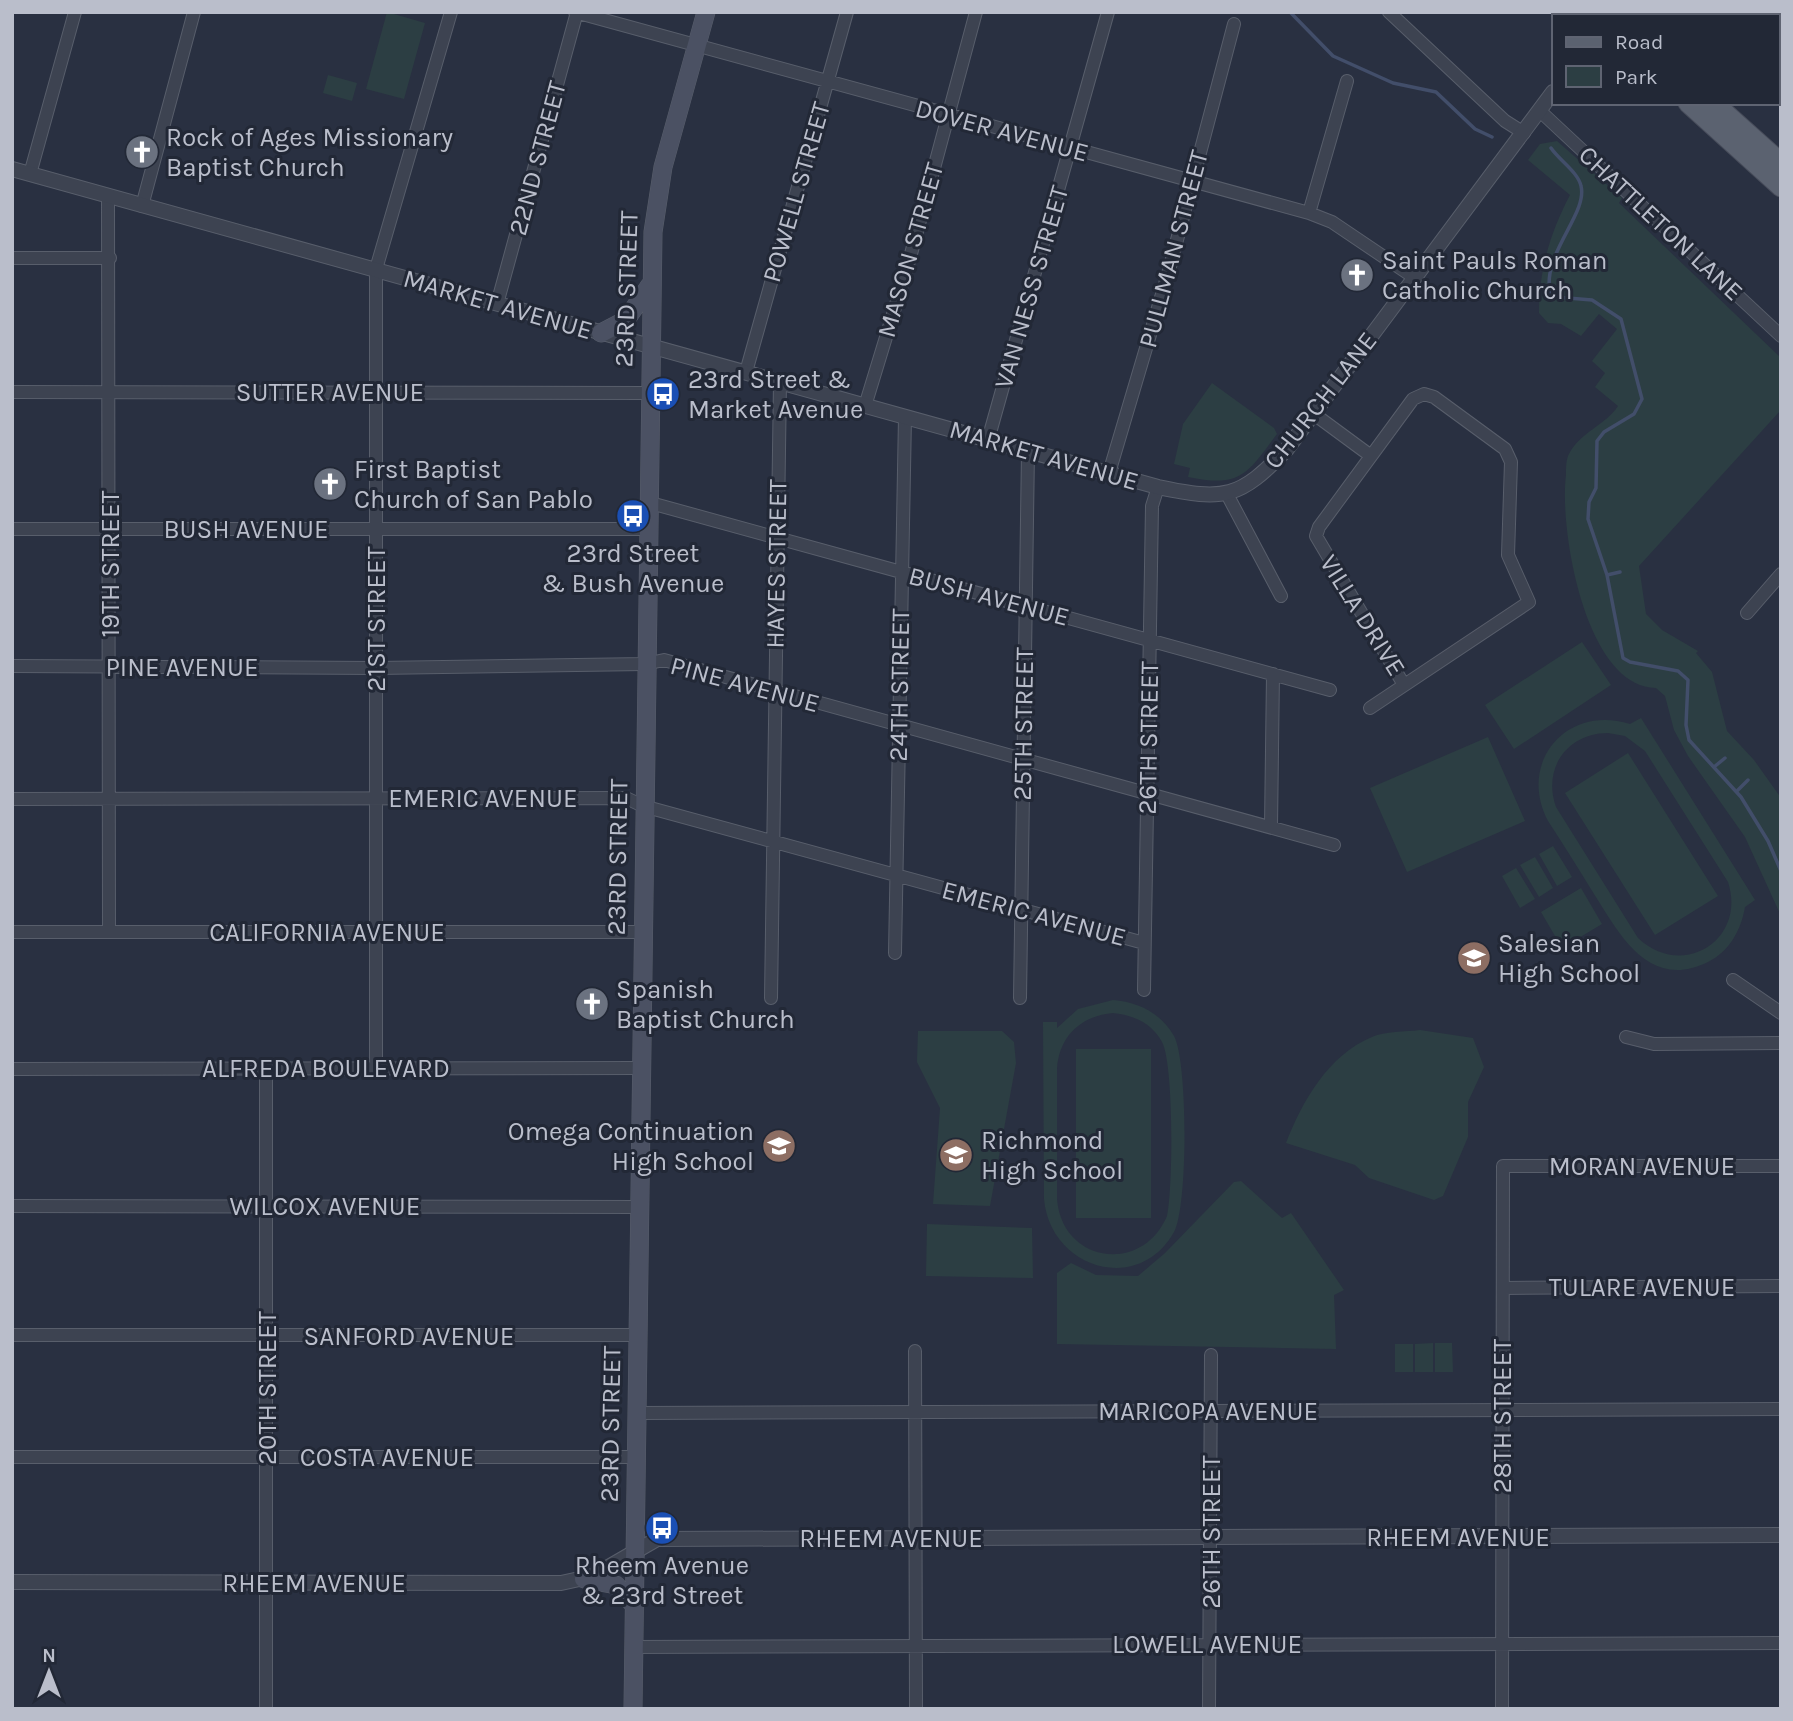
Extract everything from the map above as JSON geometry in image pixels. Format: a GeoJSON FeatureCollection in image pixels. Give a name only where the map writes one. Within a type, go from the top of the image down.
{"type":"FeatureCollection","features":[{"type":"Feature","properties":{"kind":"main road","name":"23RD STREET"},"geometry":{"type":"LineString","coordinates":[[633,1709],[650,285],[659,184],[706,12]]}},
{"type":"Feature","properties":{"kind":"main road"},"geometry":{"type":"LineString","coordinates":[[1690,105],[1781,187]]}},
{"type":"Feature","properties":{"kind":"main road"},"geometry":{"type":"LineString","coordinates":[[1716,105],[1774,157]]}},
{"type":"Feature","properties":{"kind":"main road"},"geometry":{"type":"LineString","coordinates":[[1711,124],[1718,122],[1754,149],[1774,157]]}},
{"type":"Feature","properties":{"kind":"main road"},"geometry":{"type":"LineString","coordinates":[[601,333],[626,320],[650,285]]}},
{"type":"Feature","properties":{"kind":"main road"},"geometry":{"type":"LineString","coordinates":[[584,1579],[616,1585],[634,1604]]}},
{"type":"Feature","properties":{"kind":"street"},"geometry":{"type":"LineString","coordinates":[[30,174],[75,12]]}},
{"type":"Feature","properties":{"kind":"street"},"geometry":{"type":"LineString","coordinates":[[142,206],[194,12]]}},
{"type":"Feature","properties":{"kind":"street","name":"21ST STREET"},"geometry":{"type":"LineString","coordinates":[[376,1068],[376,269],[451,12]]}},
{"type":"Feature","properties":{"kind":"street","name":"DOVER AVENUE"},"geometry":{"type":"LineString","coordinates":[[576,12],[1309,214],[1332,222],[1415,278]]}},
{"type":"Feature","properties":{"kind":"street","name":"22ND STREET"},"geometry":{"type":"LineString","coordinates":[[497,304],[576,12]]}},
{"type":"Feature","properties":{"kind":"street","name":"POWELL STREET"},"geometry":{"type":"LineString","coordinates":[[746,372],[847,12]]}},
{"type":"Feature","properties":{"kind":"street","name":"MASON STREET"},"geometry":{"type":"LineString","coordinates":[[865,406],[908,265],[976,12]]}},
{"type":"Feature","properties":{"kind":"street","name":"VAN NESS STREET"},"geometry":{"type":"LineString","coordinates":[[988,440],[1108,12]]}},
{"type":"Feature","properties":{"kind":"street"},"geometry":{"type":"LineString","coordinates":[[1389,12],[1505,121],[1524,132]]}},
{"type":"Feature","properties":{"kind":"street","name":"PULLMAN STREET"},"geometry":{"type":"LineString","coordinates":[[1109,473],[1168,274],[1234,24]]}},
{"type":"Feature","properties":{"kind":"street"},"geometry":{"type":"LineString","coordinates":[[1309,214],[1348,81]]}},
{"type":"Feature","properties":{"kind":"street","name":"CHURCH LANE"},"geometry":{"type":"LineString","coordinates":[[1228,495],[1260,477],[1287,449],[1552,93]]}},
{"type":"Feature","properties":{"kind":"street","name":"CHATTLETON LANE"},"geometry":{"type":"LineString","coordinates":[[1540,111],[1781,336]]}},
{"type":"Feature","properties":{"kind":"street","name":"MARKET AVENUE"},"geometry":{"type":"LineString","coordinates":[[12,169],[1158,487],[1193,495],[1228,495]]}},
{"type":"Feature","properties":{"kind":"street","name":"19TH STREET"},"geometry":{"type":"LineString","coordinates":[[108,197],[109,932]]}},
{"type":"Feature","properties":{"kind":"street"},"geometry":{"type":"LineString","coordinates":[[12,258],[110,258]]}},
{"type":"Feature","properties":{"kind":"street","name":"HAYES STREET"},"geometry":{"type":"LineString","coordinates":[[771,998],[780,382]]}},
{"type":"Feature","properties":{"kind":"street","name":"SUTTER AVENUE"},"geometry":{"type":"LineString","coordinates":[[12,392],[649,393]]}},
{"type":"Feature","properties":{"kind":"street","name":"VILLA DRIVE"},"geometry":{"type":"LineString","coordinates":[[1424,394],[1434,397],[1505,449],[1511,462],[1508,555],[1529,602],[1404,685],[1316,536],[1319,527],[1371,456],[1413,399],[1424,394]]}},
{"type":"Feature","properties":{"kind":"street"},"geometry":{"type":"LineString","coordinates":[[1314,414],[1371,456]]}},
{"type":"Feature","properties":{"kind":"street","name":"24TH STREET"},"geometry":{"type":"LineString","coordinates":[[895,953],[905,417]]}},
{"type":"Feature","properties":{"kind":"street","name":"25TH STREET"},"geometry":{"type":"LineString","coordinates":[[1020,998],[1028,451]]}},
{"type":"Feature","properties":{"kind":"street","name":"26TH STREET"},"geometry":{"type":"LineString","coordinates":[[1144,990],[1152,506],[1158,487]]}},
{"type":"Feature","properties":{"kind":"street"},"geometry":{"type":"LineString","coordinates":[[1228,495],[1281,596]]}},
{"type":"Feature","properties":{"kind":"street","name":"BUSH AVENUE"},"geometry":{"type":"LineString","coordinates":[[647,502],[1330,690]]}},
{"type":"Feature","properties":{"kind":"street","name":"BUSH AVENUE"},"geometry":{"type":"LineString","coordinates":[[12,529],[647,529]]}},
{"type":"Feature","properties":{"kind":"street"},"geometry":{"type":"LineString","coordinates":[[1747,613],[1781,574]]}},
{"type":"Feature","properties":{"kind":"street","name":"PINE AVENUE"},"geometry":{"type":"LineString","coordinates":[[12,666],[377,668],[645,664],[664,660],[1334,845]]}},
{"type":"Feature","properties":{"kind":"street"},"geometry":{"type":"LineString","coordinates":[[1271,826],[1273,674]]}},
{"type":"Feature","properties":{"kind":"street"},"geometry":{"type":"LineString","coordinates":[[1370,708],[1404,685]]}},
{"type":"Feature","properties":{"kind":"street","name":"EMERIC AVENUE"},"geometry":{"type":"LineString","coordinates":[[12,799],[626,798],[643,806],[1144,943]]}},
{"type":"Feature","properties":{"kind":"street","name":"CALIFORNIA AVENUE"},"geometry":{"type":"LineString","coordinates":[[12,932],[642,932]]}},
{"type":"Feature","properties":{"kind":"street"},"geometry":{"type":"LineString","coordinates":[[1733,980],[1781,1013]]}},
{"type":"Feature","properties":{"kind":"street"},"geometry":{"type":"LineString","coordinates":[[1626,1037],[1654,1044],[1781,1043]]}},
{"type":"Feature","properties":{"kind":"street","name":"20TH STREET"},"geometry":{"type":"LineString","coordinates":[[266,1068],[266,1709]]}},
{"type":"Feature","properties":{"kind":"street","name":"ALFREDA BOULEVARD"},"geometry":{"type":"LineString","coordinates":[[12,1069],[640,1068]]}},
{"type":"Feature","properties":{"kind":"street","name":"MORAN AVENUE"},"geometry":{"type":"LineString","coordinates":[[1503,1166],[1781,1166]]}},
{"type":"Feature","properties":{"kind":"street","name":"28TH STREET"},"geometry":{"type":"LineString","coordinates":[[1502,1709],[1503,1166]]}},
{"type":"Feature","properties":{"kind":"street","name":"WILCOX AVENUE"},"geometry":{"type":"LineString","coordinates":[[12,1206],[639,1207]]}},
{"type":"Feature","properties":{"kind":"street","name":"TULARE AVENUE"},"geometry":{"type":"LineString","coordinates":[[1503,1288],[1781,1286]]}},
{"type":"Feature","properties":{"kind":"street","name":"SANFORD AVENUE"},"geometry":{"type":"LineString","coordinates":[[12,1335],[637,1335]]}},
{"type":"Feature","properties":{"kind":"street"},"geometry":{"type":"LineString","coordinates":[[915,1351],[916,1709]]}},
{"type":"Feature","properties":{"kind":"street","name":"26TH STREET"},"geometry":{"type":"LineString","coordinates":[[1209,1709],[1211,1355]]}},
{"type":"Feature","properties":{"kind":"street","name":"MARICOPA AVENUE"},"geometry":{"type":"LineString","coordinates":[[636,1413],[1781,1409]]}},
{"type":"Feature","properties":{"kind":"street","name":"COSTA AVENUE"},"geometry":{"type":"LineString","coordinates":[[12,1457],[636,1457]]}},
{"type":"Feature","properties":{"kind":"street","name":"RHEEM AVENUE"},"geometry":{"type":"LineString","coordinates":[[12,1582],[561,1583],[584,1579],[657,1538],[1781,1535]]}},
{"type":"Feature","properties":{"kind":"street","name":"LOWELL AVENUE"},"geometry":{"type":"LineString","coordinates":[[633,1647],[1781,1643]]}},
{"type":"Feature","properties":{"kind":"green space"},"geometry":{"type":"Polygon","coordinates":[[[387,12],[425,23],[404,99],[366,89],[387,12]]]}},
{"type":"Feature","properties":{"kind":"green space"},"geometry":{"type":"Polygon","coordinates":[[[328,75],[357,83],[352,101],[323,93],[328,75]]]}},
{"type":"Feature","properties":{"kind":"green space"},"geometry":{"type":"Polygon","coordinates":[[[1557,141],[1622,198],[1619,203],[1781,358],[1781,410],[1639,566],[1646,614],[1662,630],[1698,651],[1696,653],[1712,672],[1727,731],[1754,760],[1781,798],[1781,916],[1745,837],[1688,756],[1674,730],[1665,696],[1656,688],[1631,681],[1611,662],[1594,634],[1582,601],[1567,531],[1566,464],[1574,446],[1618,406],[1595,387],[1605,373],[1592,361],[1617,329],[1599,314],[1581,336],[1561,324],[1548,323],[1539,313],[1547,252],[1570,195],[1528,160],[1540,144],[1557,141]]]}},
{"type":"Feature","properties":{"kind":"green space"},"geometry":{"type":"Polygon","coordinates":[[[1212,383],[1274,428],[1277,434],[1250,468],[1232,479],[1220,481],[1188,477],[1190,468],[1174,464],[1183,424],[1212,383]]]}},
{"type":"Feature","properties":{"kind":"green space"},"geometry":{"type":"Polygon","coordinates":[[[1582,642],[1611,685],[1514,749],[1485,705],[1582,642]]]}},
{"type":"Feature","properties":{"kind":"green space"},"geometry":{"type":"Polygon","coordinates":[[[1641,718],[1755,900],[1745,907],[1741,924],[1728,946],[1708,962],[1687,969],[1669,969],[1653,964],[1626,941],[1548,821],[1540,799],[1539,778],[1544,759],[1554,743],[1568,730],[1586,722],[1607,720],[1630,724],[1641,718]],[[1608,733],[1594,735],[1570,746],[1556,766],[1553,779],[1556,807],[1638,938],[1655,950],[1673,955],[1691,954],[1707,948],[1719,936],[1728,921],[1731,903],[1728,882],[1645,751],[1625,736],[1608,733]]]}},
{"type":"Feature","properties":{"kind":"green space"},"geometry":{"type":"Polygon","coordinates":[[[1488,737],[1525,821],[1407,872],[1370,788],[1488,737]]]}},
{"type":"Feature","properties":{"kind":"green space"},"geometry":{"type":"Polygon","coordinates":[[[1628,753],[1718,896],[1655,935],[1565,793],[1628,753]]]}},
{"type":"Feature","properties":{"kind":"green space"},"geometry":{"type":"Polygon","coordinates":[[[1553,846],[1572,877],[1557,886],[1539,854],[1553,846]]]}},
{"type":"Feature","properties":{"kind":"green space"},"geometry":{"type":"Polygon","coordinates":[[[1535,857],[1553,888],[1539,897],[1520,865],[1535,857]]]}},
{"type":"Feature","properties":{"kind":"green space"},"geometry":{"type":"Polygon","coordinates":[[[1516,868],[1535,899],[1520,908],[1502,876],[1516,868]]]}},
{"type":"Feature","properties":{"kind":"green space"},"geometry":{"type":"Polygon","coordinates":[[[1581,888],[1602,924],[1562,948],[1541,912],[1581,888]]]}},
{"type":"Feature","properties":{"kind":"green space"},"geometry":{"type":"Polygon","coordinates":[[[1113,1000],[1140,1006],[1156,1015],[1169,1028],[1179,1051],[1184,1103],[1184,1166],[1179,1217],[1174,1232],[1158,1252],[1139,1264],[1119,1268],[1098,1265],[1078,1257],[1062,1242],[1050,1223],[1044,1199],[1043,1022],[1057,1022],[1057,1028],[1078,1009],[1113,1000]],[[1120,1014],[1101,1015],[1073,1030],[1062,1047],[1057,1069],[1057,1199],[1062,1221],[1073,1237],[1087,1248],[1104,1254],[1123,1253],[1140,1247],[1155,1235],[1167,1216],[1169,1202],[1171,1127],[1166,1055],[1162,1042],[1153,1030],[1135,1018],[1120,1014]]]}},
{"type":"Feature","properties":{"kind":"green space"},"geometry":{"type":"Polygon","coordinates":[[[1420,1030],[1473,1038],[1484,1067],[1468,1102],[1468,1137],[1443,1196],[1434,1200],[1369,1178],[1355,1165],[1286,1143],[1318,1081],[1342,1055],[1377,1035],[1420,1030]]]}},
{"type":"Feature","properties":{"kind":"green space"},"geometry":{"type":"Polygon","coordinates":[[[918,1031],[1002,1031],[1014,1042],[1016,1063],[990,1206],[933,1204],[940,1108],[917,1062],[918,1031]]]}},
{"type":"Feature","properties":{"kind":"green space"},"geometry":{"type":"Polygon","coordinates":[[[1076,1049],[1151,1049],[1151,1218],[1076,1218],[1076,1049]]]}},
{"type":"Feature","properties":{"kind":"green space"},"geometry":{"type":"Polygon","coordinates":[[[1241,1181],[1282,1218],[1291,1213],[1344,1290],[1334,1295],[1336,1349],[1057,1344],[1057,1273],[1071,1263],[1096,1275],[1138,1276],[1165,1253],[1234,1182],[1241,1181]]]}},
{"type":"Feature","properties":{"kind":"green space"},"geometry":{"type":"Polygon","coordinates":[[[927,1224],[1032,1228],[1033,1278],[926,1276],[927,1224]]]}},
{"type":"Feature","properties":{"kind":"green space"},"geometry":{"type":"Polygon","coordinates":[[[1433,1343],[1433,1372],[1415,1372],[1415,1344],[1433,1343]]]}},
{"type":"Feature","properties":{"kind":"green space"},"geometry":{"type":"Polygon","coordinates":[[[1435,1343],[1452,1343],[1453,1372],[1435,1372],[1435,1343]]]}},
{"type":"Feature","properties":{"kind":"green space"},"geometry":{"type":"Polygon","coordinates":[[[1395,1344],[1413,1344],[1413,1372],[1395,1372],[1395,1344]]]}},
{"type":"Feature","properties":{"kind":"waterway"},"geometry":{"type":"LineString","coordinates":[[1290,12],[1333,56],[1393,83],[1436,92],[1475,129],[1492,137]]}},
{"type":"Feature","properties":{"kind":"waterway"},"geometry":{"type":"LineString","coordinates":[[1551,148],[1576,176],[1581,186],[1581,197],[1552,263],[1550,293],[1556,297],[1592,300],[1621,319],[1642,399],[1634,414],[1604,432],[1597,441],[1596,488],[1589,502],[1588,519],[1607,575],[1623,658],[1630,662],[1678,671],[1688,680],[1686,725],[1689,740],[1741,797],[1768,841],[1781,871]]}},
{"type":"Feature","properties":{"kind":"waterway"},"geometry":{"type":"LineString","coordinates":[[1607,575],[1620,572]]}},
{"type":"Feature","properties":{"kind":"waterway"},"geometry":{"type":"LineString","coordinates":[[1714,767],[1725,758]]}},
{"type":"Feature","properties":{"kind":"waterway"},"geometry":{"type":"LineString","coordinates":[[1737,791],[1748,780]]}},
{"type":"Feature","properties":{"kind":"place","name":"Rock of Ages Missionary Baptist Church"},"geometry":{"type":"Point","coordinates":[142,152]}},
{"type":"Feature","properties":{"kind":"place","name":"Saint Pauls Roman Catholic Church"},"geometry":{"type":"Point","coordinates":[1357,275]}},
{"type":"Feature","properties":{"kind":"place","name":"23rd Street & Market Avenue"},"geometry":{"type":"Point","coordinates":[663,394]}},
{"type":"Feature","properties":{"kind":"place","name":"First Baptist Church of San Pablo"},"geometry":{"type":"Point","coordinates":[330,484]}},
{"type":"Feature","properties":{"kind":"place","name":"23rd Street & Bush Avenue"},"geometry":{"type":"Point","coordinates":[633,516]}},
{"type":"Feature","properties":{"kind":"place","name":"Salesian High School"},"geometry":{"type":"Point","coordinates":[1474,958]}},
{"type":"Feature","properties":{"kind":"place","name":"Spanish Baptist Church"},"geometry":{"type":"Point","coordinates":[592,1004]}},
{"type":"Feature","properties":{"kind":"place","name":"Omega Continuation High School"},"geometry":{"type":"Point","coordinates":[779,1146]}},
{"type":"Feature","properties":{"kind":"place","name":"Richmond High School"},"geometry":{"type":"Point","coordinates":[956,1155]}},
{"type":"Feature","properties":{"kind":"place","name":"Rheem Avenue & 23rd Street"},"geometry":{"type":"Point","coordinates":[662,1528]}}]}
